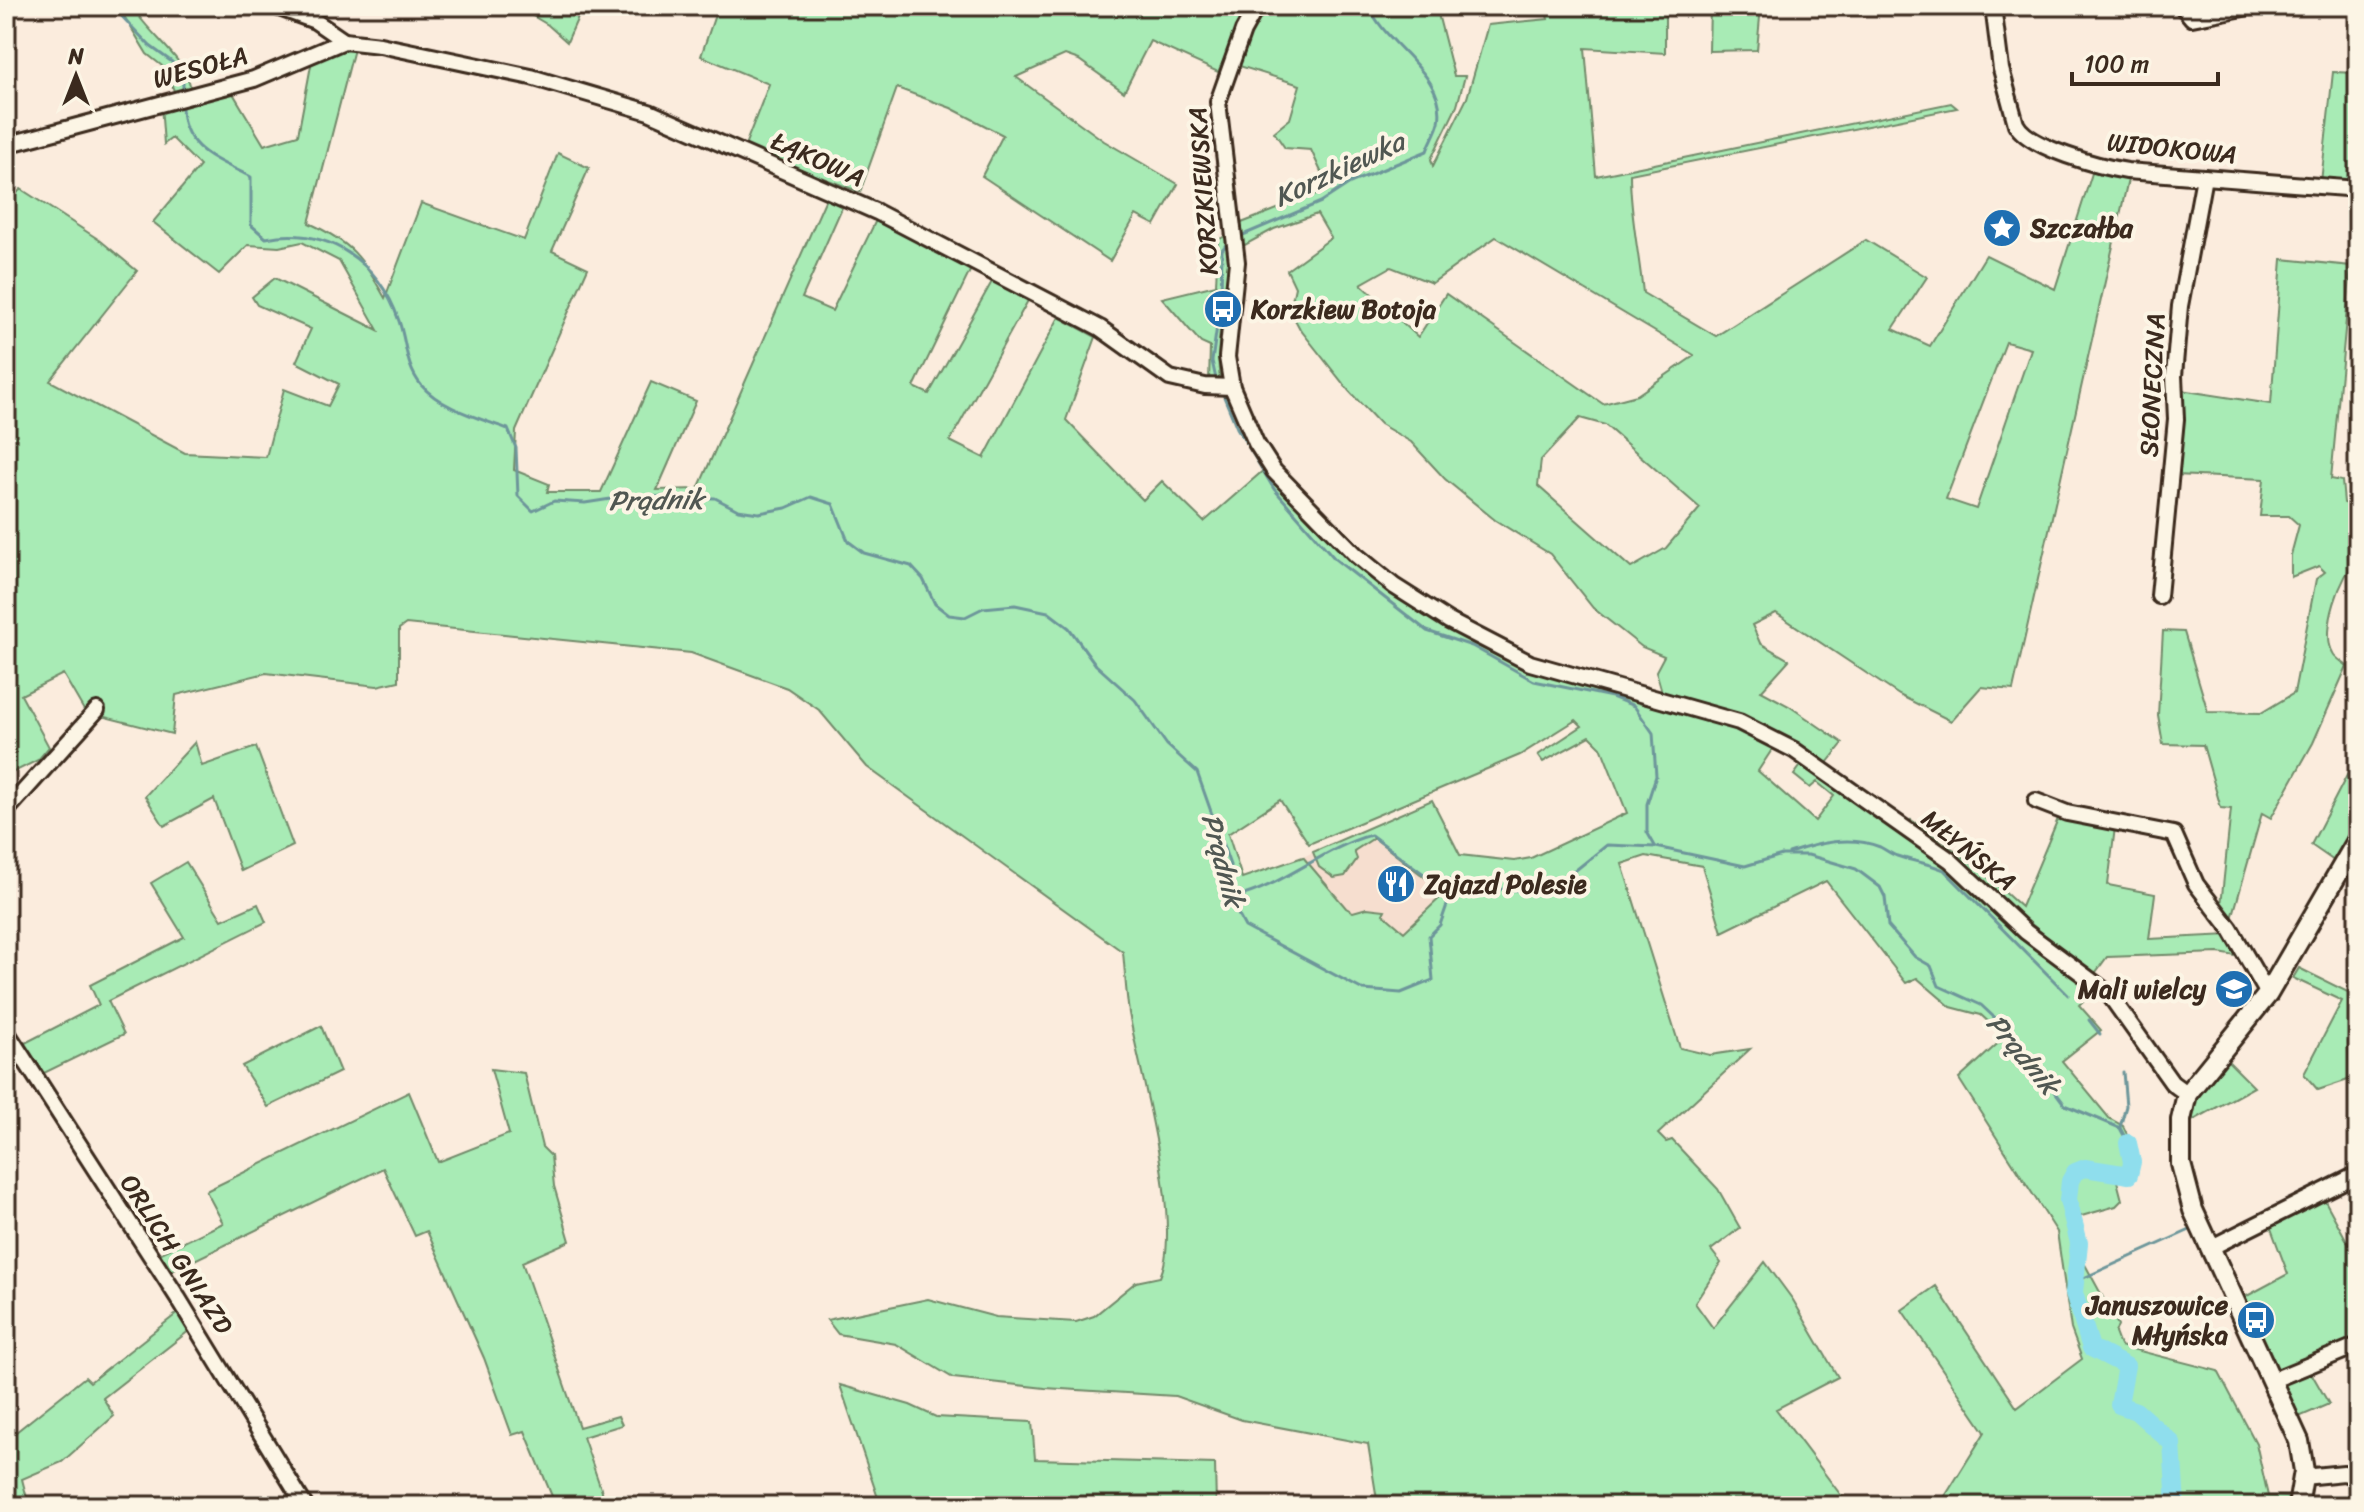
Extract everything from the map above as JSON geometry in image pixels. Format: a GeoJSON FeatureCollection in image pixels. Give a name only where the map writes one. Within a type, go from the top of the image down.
{"type":"FeatureCollection","features":[{"type":"Feature","properties":{"kind":"main road"},"geometry":{"type":"LineString","coordinates":[[2298,1506],[2303,1477],[2299,1441],[2193,1210],[2182,1171],[2181,1120],[2187,1094],[2268,994],[2358,839]]}},
{"type":"Feature","properties":{"kind":"street"},"geometry":{"type":"LineString","coordinates":[[274,6],[315,21],[350,42]]}},
{"type":"Feature","properties":{"kind":"street","name":"KORZKIEWSKA"},"geometry":{"type":"LineString","coordinates":[[1257,6],[1243,31],[1218,102],[1237,262],[1227,339],[1232,387],[1256,443],[1274,471],[1334,535],[1394,586],[1449,621],[1530,663],[1675,702]]}},
{"type":"Feature","properties":{"kind":"street","name":"WIDOKOWA"},"geometry":{"type":"LineString","coordinates":[[1993,6],[2001,69],[2020,131],[2101,167],[2358,189]]}},
{"type":"Feature","properties":{"kind":"street"},"geometry":{"type":"LineString","coordinates":[[2182,6],[2192,18],[2202,19],[2254,6]]}},
{"type":"Feature","properties":{"kind":"street","name":"WESOŁA"},"geometry":{"type":"LineString","coordinates":[[6,145],[286,67],[321,48],[350,42]]}},
{"type":"Feature","properties":{"kind":"street","name":"ŁĄKOWA"},"geometry":{"type":"LineString","coordinates":[[350,42],[542,80],[649,112],[870,209],[1100,328],[1170,378],[1205,386],[1232,387]]}},
{"type":"Feature","properties":{"kind":"street","name":"SŁONECZNA"},"geometry":{"type":"LineString","coordinates":[[2159,596],[2175,433],[2174,376],[2180,306],[2204,177]]}},
{"type":"Feature","properties":{"kind":"street","name":"MŁYŃSKA"},"geometry":{"type":"LineString","coordinates":[[1675,702],[1739,722],[1794,750],[1950,860],[2026,932],[2108,993],[2172,1083],[2187,1094]]}},
{"type":"Feature","properties":{"kind":"street"},"geometry":{"type":"LineString","coordinates":[[6,811],[97,710]]}},
{"type":"Feature","properties":{"kind":"street"},"geometry":{"type":"LineString","coordinates":[[2036,801],[2067,813],[2174,834],[2196,884],[2230,928],[2268,994]]}},
{"type":"Feature","properties":{"kind":"street","name":"ORLICH GNIAZD"},"geometry":{"type":"LineString","coordinates":[[6,1031],[189,1316],[305,1506]]}},
{"type":"Feature","properties":{"kind":"street"},"geometry":{"type":"LineString","coordinates":[[2210,1248],[2358,1174]]}},
{"type":"Feature","properties":{"kind":"street"},"geometry":{"type":"LineString","coordinates":[[2273,1380],[2358,1345]]}},
{"type":"Feature","properties":{"kind":"street"},"geometry":{"type":"LineString","coordinates":[[2303,1477],[2344,1473],[2358,1478]]}},
{"type":"Feature","properties":{"kind":"shaded area"},"geometry":{"type":"Polygon","coordinates":[[[1373,838],[1446,893],[1392,943],[1343,955],[1303,857],[1313,852],[1320,867],[1373,838]]]}},
{"type":"Feature","properties":{"kind":"green space"},"geometry":{"type":"Polygon","coordinates":[[[105,6],[144,6],[138,15],[177,59],[191,89],[174,91],[166,69],[147,54],[124,16],[105,6]]]}},
{"type":"Feature","properties":{"kind":"green space"},"geometry":{"type":"Polygon","coordinates":[[[516,6],[583,6],[567,42],[548,25],[516,6]]]}},
{"type":"Feature","properties":{"kind":"green space"},"geometry":{"type":"Polygon","coordinates":[[[718,6],[1249,6],[1218,72],[1150,41],[1124,92],[1079,60],[1065,55],[1016,77],[1104,141],[1178,184],[1155,225],[1136,215],[1110,261],[982,176],[1003,135],[951,108],[897,88],[860,192],[744,148],[769,84],[701,56],[718,6]]]}},
{"type":"Feature","properties":{"kind":"green space"},"geometry":{"type":"Polygon","coordinates":[[[1267,6],[1436,6],[1454,76],[1465,76],[1457,106],[1431,159],[1433,166],[1467,98],[1488,25],[1548,19],[1545,6],[1665,6],[1665,53],[1585,48],[1596,176],[1951,103],[1957,108],[1630,174],[1643,293],[1716,336],[1866,240],[1927,277],[1893,329],[1930,346],[1986,255],[2055,289],[2093,170],[2129,175],[2013,690],[1981,687],[1951,721],[1899,695],[1776,613],[1752,625],[1760,643],[1789,660],[1761,691],[1843,743],[1827,763],[1788,740],[1748,722],[1662,692],[1656,671],[1664,656],[1642,647],[1593,608],[1550,554],[1495,520],[1445,479],[1411,442],[1380,424],[1349,391],[1300,329],[1290,310],[1295,287],[1287,270],[1331,238],[1317,214],[1274,229],[1243,246],[1239,224],[1329,189],[1311,150],[1285,148],[1274,132],[1290,119],[1300,85],[1233,64],[1267,6]],[[1496,237],[1432,283],[1391,267],[1361,284],[1418,337],[1446,294],[1603,404],[1637,395],[1694,356],[1694,355],[1496,237]],[[2006,342],[1946,499],[1976,509],[2031,349],[2006,342]],[[1580,418],[1541,460],[1538,486],[1631,568],[1666,548],[1700,508],[1605,425],[1580,418]]]}},
{"type":"Feature","properties":{"kind":"green space"},"geometry":{"type":"Polygon","coordinates":[[[1710,6],[1761,6],[1757,50],[1709,51],[1710,6]]]}},
{"type":"Feature","properties":{"kind":"green space"},"geometry":{"type":"Polygon","coordinates":[[[355,45],[309,223],[346,245],[369,272],[385,298],[421,203],[524,240],[558,153],[589,168],[552,251],[588,268],[516,431],[514,470],[549,484],[547,492],[601,492],[651,382],[696,401],[657,490],[698,489],[827,196],[844,203],[802,298],[832,311],[877,218],[972,267],[914,387],[929,394],[994,278],[1030,297],[950,441],[984,458],[1059,317],[1096,337],[1066,420],[1143,500],[1162,481],[1204,522],[1265,469],[1331,542],[1377,580],[1429,615],[1514,662],[1579,683],[1712,718],[1775,745],[1758,771],[1815,821],[1834,796],[1817,782],[1810,788],[1794,775],[1803,763],[1964,879],[2095,989],[2079,1005],[2101,1030],[2062,1061],[2109,1118],[2123,1126],[2133,1146],[2136,1169],[2133,1180],[2117,1181],[2122,1200],[2116,1206],[2078,1217],[2082,1259],[2118,1325],[2115,1333],[2120,1346],[2218,1371],[2256,1443],[2268,1496],[2291,1497],[2289,1506],[1939,1506],[1985,1432],[1902,1310],[1936,1286],[2017,1408],[2082,1359],[2071,1329],[2057,1232],[1959,1079],[2005,1037],[1981,1015],[1951,1007],[1917,978],[1906,983],[1826,881],[1722,932],[1702,866],[1646,856],[1622,864],[1680,1048],[1710,1055],[1750,1049],[1658,1134],[1666,1142],[1672,1140],[1718,1189],[1740,1228],[1711,1250],[1721,1263],[1695,1303],[1713,1328],[1765,1262],[1793,1300],[1838,1377],[1776,1409],[1849,1506],[1378,1506],[1368,1444],[1242,1420],[1175,1396],[1045,1388],[953,1378],[896,1344],[838,1334],[827,1320],[928,1299],[996,1317],[1076,1322],[1094,1316],[1136,1282],[1160,1277],[1166,1253],[1167,1222],[1158,1148],[1129,1013],[1123,952],[867,767],[819,710],[787,688],[691,653],[406,624],[399,629],[399,681],[377,686],[266,673],[176,695],[172,734],[85,712],[63,674],[21,695],[49,747],[38,760],[6,776],[6,204],[21,189],[101,241],[137,271],[50,381],[185,453],[266,457],[284,389],[328,406],[339,384],[296,362],[311,329],[257,305],[252,297],[275,278],[378,330],[339,261],[302,242],[279,247],[248,245],[219,274],[153,222],[200,166],[172,138],[164,144],[161,105],[231,90],[264,145],[298,135],[312,60],[332,49],[355,45]],[[1576,720],[1520,755],[1309,844],[1280,800],[1228,834],[1242,878],[1303,857],[1346,908],[1353,912],[1367,908],[1385,910],[1383,914],[1404,932],[1445,893],[1374,838],[1354,851],[1357,859],[1345,876],[1334,878],[1319,867],[1313,852],[1432,800],[1460,855],[1514,861],[1531,858],[1627,813],[1601,747],[1590,736],[1543,762],[1538,755],[1582,726],[1576,720]]]}},
{"type":"Feature","properties":{"kind":"green space"},"geometry":{"type":"Polygon","coordinates":[[[2333,72],[2358,73],[2358,183],[2321,182],[2333,72]]]}},
{"type":"Feature","properties":{"kind":"green space"},"geometry":{"type":"Polygon","coordinates":[[[1227,235],[1227,271],[1219,343],[1220,380],[1209,382],[1210,347],[1201,343],[1162,298],[1216,285],[1218,240],[1227,235]]]}},
{"type":"Feature","properties":{"kind":"green space"},"geometry":{"type":"Polygon","coordinates":[[[2282,259],[2351,266],[2331,479],[2342,481],[2344,503],[2358,506],[2349,558],[2358,559],[2339,589],[2329,631],[2333,653],[2347,666],[2313,743],[2271,818],[2262,813],[2231,922],[2221,906],[2231,809],[2221,808],[2203,745],[2163,744],[2158,715],[2163,631],[2184,632],[2208,712],[2261,713],[2294,693],[2316,579],[2325,572],[2319,566],[2291,577],[2291,555],[2299,525],[2289,516],[2260,516],[2264,479],[2175,475],[2180,390],[2271,404],[2282,259]]]}},
{"type":"Feature","properties":{"kind":"green space"},"geometry":{"type":"Polygon","coordinates":[[[195,742],[202,766],[256,747],[293,846],[241,871],[214,799],[164,826],[145,796],[195,742]]]}},
{"type":"Feature","properties":{"kind":"green space"},"geometry":{"type":"Polygon","coordinates":[[[2358,754],[2358,821],[2337,863],[2311,845],[2358,754]]]}},
{"type":"Feature","properties":{"kind":"green space"},"geometry":{"type":"Polygon","coordinates":[[[2060,814],[2115,827],[2108,885],[2155,894],[2149,939],[2230,935],[2241,957],[2219,953],[2107,957],[2093,976],[1909,823],[1911,820],[1970,861],[2021,907],[2060,814]]]}},
{"type":"Feature","properties":{"kind":"green space"},"geometry":{"type":"Polygon","coordinates":[[[186,862],[222,920],[258,904],[266,922],[108,1001],[124,1034],[40,1075],[23,1044],[99,1005],[90,985],[184,937],[151,883],[186,862]]]}},
{"type":"Feature","properties":{"kind":"green space"},"geometry":{"type":"Polygon","coordinates":[[[2299,968],[2358,997],[2358,1039],[2348,1042],[2351,1079],[2318,1090],[2304,1074],[2342,1001],[2293,978],[2299,968]]]}},
{"type":"Feature","properties":{"kind":"green space"},"geometry":{"type":"Polygon","coordinates":[[[321,1026],[340,1072],[268,1107],[242,1066],[321,1026]]]}},
{"type":"Feature","properties":{"kind":"green space"},"geometry":{"type":"Polygon","coordinates":[[[2226,1059],[2254,1087],[2192,1121],[2198,1092],[2226,1059]]]}},
{"type":"Feature","properties":{"kind":"green space"},"geometry":{"type":"Polygon","coordinates":[[[491,1069],[524,1073],[542,1147],[551,1156],[554,1186],[570,1241],[522,1262],[579,1427],[618,1416],[622,1425],[583,1437],[607,1506],[556,1506],[525,1431],[512,1435],[484,1358],[427,1231],[415,1236],[383,1168],[170,1272],[157,1255],[223,1223],[206,1191],[409,1092],[438,1162],[509,1134],[491,1069]]]}},
{"type":"Feature","properties":{"kind":"green space"},"geometry":{"type":"Polygon","coordinates":[[[2323,1197],[2358,1261],[2358,1340],[2279,1375],[2245,1297],[2288,1274],[2269,1223],[2323,1197]]]}},
{"type":"Feature","properties":{"kind":"green space"},"geometry":{"type":"Polygon","coordinates":[[[179,1312],[190,1330],[103,1398],[114,1416],[62,1462],[22,1479],[29,1506],[6,1506],[6,1440],[85,1377],[90,1382],[179,1312]]]}},
{"type":"Feature","properties":{"kind":"green space"},"geometry":{"type":"Polygon","coordinates":[[[2309,1369],[2329,1404],[2299,1417],[2281,1380],[2309,1369]]]}},
{"type":"Feature","properties":{"kind":"green space"},"geometry":{"type":"Polygon","coordinates":[[[840,1385],[910,1405],[936,1417],[1032,1422],[1035,1459],[1215,1464],[1216,1506],[879,1501],[840,1385]]]}},
{"type":"Feature","properties":{"kind":"waterway","name":"Prądnik"},"geometry":{"type":"LineString","coordinates":[[112,6],[150,46],[172,62],[183,77],[183,92]]}},
{"type":"Feature","properties":{"kind":"waterway","name":"Korzkiewka"},"geometry":{"type":"LineString","coordinates":[[1243,235],[1321,202],[1350,183],[1427,151],[1439,122],[1439,105],[1434,90],[1369,6]]}},
{"type":"Feature","properties":{"kind":"waterway","name":"Prądnik"},"geometry":{"type":"LineString","coordinates":[[182,104],[187,132],[194,142],[214,158],[251,177],[251,225],[266,238],[310,238],[330,243],[348,253],[378,281],[390,300],[412,370],[421,385],[450,407],[508,429],[516,448],[518,496],[533,511],[554,501],[585,503],[630,496],[715,498],[738,510],[759,513],[786,508],[811,497],[833,504],[848,541],[864,553],[911,566],[923,579],[935,604],[949,615],[965,617],[983,608],[1015,605],[1048,612],[1069,628],[1096,665],[1135,700],[1167,745],[1197,772],[1231,868],[1233,905],[1245,927],[1363,990],[1401,993],[1433,980],[1429,936],[1440,925],[1448,902],[1486,888],[1529,891],[1542,885],[1556,886],[1607,845],[1656,847],[1745,866],[1782,855],[1808,855],[1856,869],[1880,887],[1885,897],[1888,926],[1915,957],[1931,966],[1939,986],[1981,1005],[2013,1035],[2065,1105],[2120,1128],[2128,1143]]}},
{"type":"Feature","properties":{"kind":"waterway","name":"Korzkiewka"},"geometry":{"type":"LineString","coordinates":[[1216,379],[1212,361],[1221,298],[1222,250],[1229,241]]}},
{"type":"Feature","properties":{"kind":"waterway","name":"Korzkiewka"},"geometry":{"type":"LineString","coordinates":[[1222,392],[1237,428],[1274,489],[1335,559],[1427,631],[1472,646],[1534,681],[1612,697],[1634,706],[1653,733],[1656,776],[1647,804],[1647,832],[1655,846]]}},
{"type":"Feature","properties":{"kind":"waterway"},"geometry":{"type":"LineString","coordinates":[[1233,898],[1251,893],[1336,849],[1371,835],[1425,875],[1486,888]]}},
{"type":"Feature","properties":{"kind":"waterway"},"geometry":{"type":"LineString","coordinates":[[1789,853],[1823,844],[1857,841],[1944,870],[2068,995]]}},
{"type":"Feature","properties":{"kind":"waterway"},"geometry":{"type":"LineString","coordinates":[[2089,1020],[2100,1034]]}},
{"type":"Feature","properties":{"kind":"waterway"},"geometry":{"type":"LineString","coordinates":[[2120,1127],[2126,1106],[2123,1072]]}},
{"type":"Feature","properties":{"kind":"waterway","name":"Prądnik"},"geometry":{"type":"LineString","coordinates":[[2128,1143],[2132,1162],[2129,1175],[2085,1168],[2075,1172],[2070,1181],[2068,1200],[2079,1243],[2074,1293],[2091,1348],[2126,1366],[2119,1405],[2136,1411],[2172,1443],[2176,1506]]}},
{"type":"Feature","properties":{"kind":"waterway"},"geometry":{"type":"LineString","coordinates":[[2077,1281],[2190,1230]]}},
{"type":"Feature","properties":{"kind":"place","name":"Szczałba"},"geometry":{"type":"Point","coordinates":[2002,228]}},
{"type":"Feature","properties":{"kind":"place","name":"Korzkiew Botoja"},"geometry":{"type":"Point","coordinates":[1223,309]}},
{"type":"Feature","properties":{"kind":"place","name":"Zajazd Polesie"},"geometry":{"type":"Point","coordinates":[1396,884]}},
{"type":"Feature","properties":{"kind":"place","name":"Mali wielcy"},"geometry":{"type":"Point","coordinates":[2234,989]}},
{"type":"Feature","properties":{"kind":"place","name":"Januszowice Młyńska"},"geometry":{"type":"Point","coordinates":[2256,1320]}}]}
